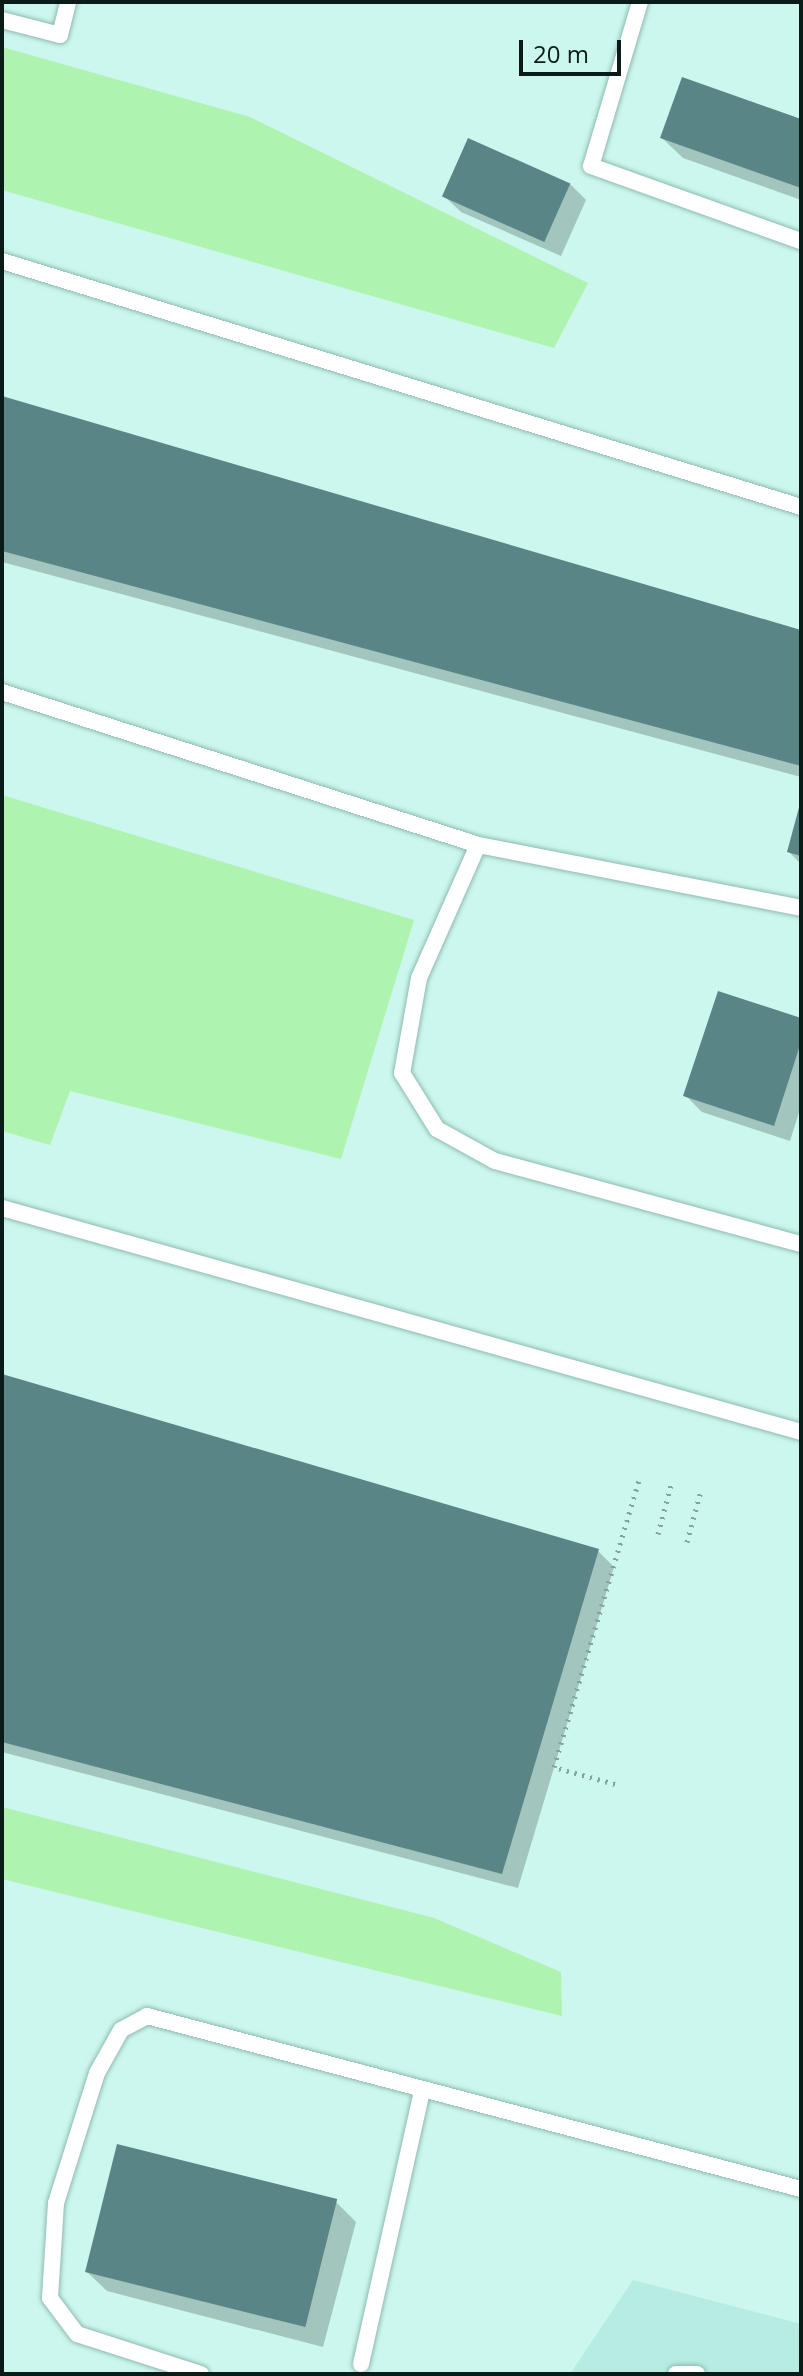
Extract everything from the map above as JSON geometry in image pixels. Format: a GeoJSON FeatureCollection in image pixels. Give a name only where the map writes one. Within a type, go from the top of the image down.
{"type":"FeatureCollection","features":[{"type":"Feature","properties":{"kind":"lane"},"geometry":{"type":"LineString","coordinates":[[2,20],[60,35],[68,2]]}},
{"type":"Feature","properties":{"kind":"lane"},"geometry":{"type":"LineString","coordinates":[[640,2],[591,166],[801,241]]}},
{"type":"Feature","properties":{"kind":"lane"},"geometry":{"type":"LineString","coordinates":[[2,261],[801,507]]}},
{"type":"Feature","properties":{"kind":"lane"},"geometry":{"type":"LineString","coordinates":[[2,692],[478,845],[801,908]]}},
{"type":"Feature","properties":{"kind":"lane"},"geometry":{"type":"LineString","coordinates":[[478,845],[419,978],[402,1073],[437,1129],[495,1161],[801,1244]]}},
{"type":"Feature","properties":{"kind":"lane"},"geometry":{"type":"LineString","coordinates":[[2,1208],[801,1432]]}},
{"type":"Feature","properties":{"kind":"lane"},"geometry":{"type":"LineString","coordinates":[[201,2374],[77,2334],[50,2298],[56,2203],[97,2073],[121,2030],[147,2016],[801,2189]]}},
{"type":"Feature","properties":{"kind":"lane"},"geometry":{"type":"LineString","coordinates":[[361,2364],[422,2090]]}},
{"type":"Feature","properties":{"kind":"lane"},"geometry":{"type":"LineString","coordinates":[[676,2374],[697,2374]]}},
{"type":"Feature","properties":{"kind":"path"},"geometry":{"type":"LineString","coordinates":[[615,1784],[554,1767],[640,1476]]}},
{"type":"Feature","properties":{"kind":"path"},"geometry":{"type":"LineString","coordinates":[[658,1534],[671,1485]]}},
{"type":"Feature","properties":{"kind":"path"},"geometry":{"type":"LineString","coordinates":[[687,1542],[700,1494]]}},
{"type":"Feature","properties":{"kind":"shaded area"},"geometry":{"type":"Polygon","coordinates":[[[633,2280],[801,2324],[801,2374],[570,2374],[633,2280]]]}},
{"type":"Feature","properties":{"kind":"green space"},"geometry":{"type":"Polygon","coordinates":[[[2,47],[250,117],[588,283],[554,348],[2,190],[2,47]]]}},
{"type":"Feature","properties":{"kind":"green space"},"geometry":{"type":"Polygon","coordinates":[[[2,795],[414,920],[341,1159],[70,1091],[50,1145],[2,1131],[2,795]]]}},
{"type":"Feature","properties":{"kind":"green space"},"geometry":{"type":"Polygon","coordinates":[[[2,1807],[434,1918],[561,1972],[562,2016],[2,1879],[2,1807]]]}},
{"type":"Feature","properties":{"kind":"building"},"geometry":{"type":"Polygon","coordinates":[[[682,77],[801,119],[801,188],[660,138],[682,77]]]}},
{"type":"Feature","properties":{"kind":"building"},"geometry":{"type":"Polygon","coordinates":[[[468,138],[570,184],[544,242],[442,196],[468,138]]]}},
{"type":"Feature","properties":{"kind":"building"},"geometry":{"type":"Polygon","coordinates":[[[2,396],[801,630],[801,766],[2,551],[2,396]]]}},
{"type":"Feature","properties":{"kind":"building"},"geometry":{"type":"Polygon","coordinates":[[[801,800],[801,856],[787,852],[801,800]]]}},
{"type":"Feature","properties":{"kind":"building"},"geometry":{"type":"Polygon","coordinates":[[[718,991],[801,1018],[801,1042],[774,1126],[683,1096],[718,991]]]}},
{"type":"Feature","properties":{"kind":"building"},"geometry":{"type":"Polygon","coordinates":[[[2,1374],[599,1549],[502,1874],[2,1742],[2,1374]]]}},
{"type":"Feature","properties":{"kind":"building"},"geometry":{"type":"Polygon","coordinates":[[[117,2144],[337,2199],[305,2327],[85,2272],[117,2144]]]}}]}
